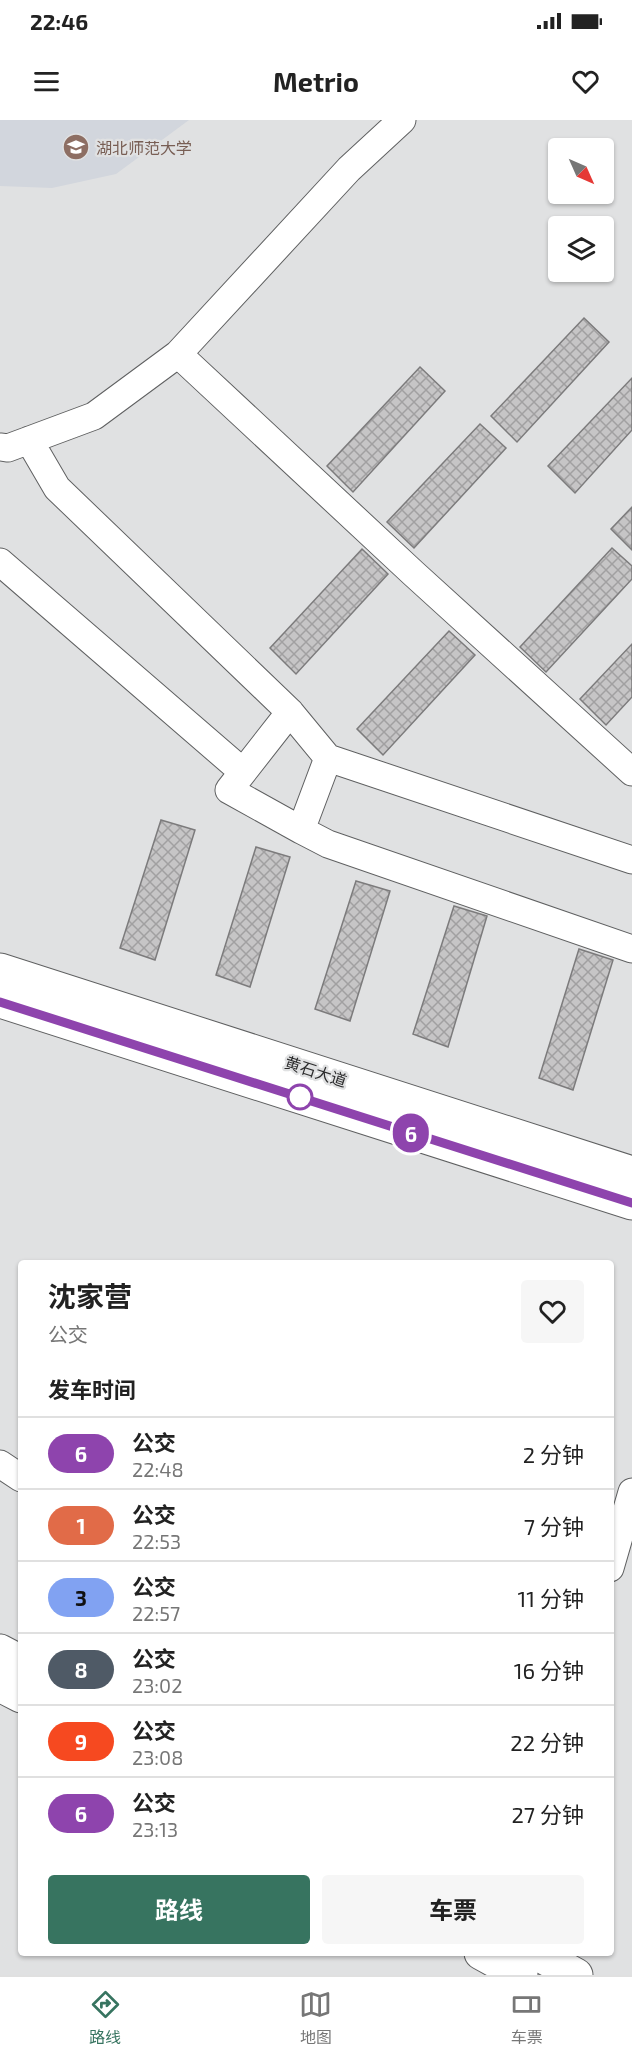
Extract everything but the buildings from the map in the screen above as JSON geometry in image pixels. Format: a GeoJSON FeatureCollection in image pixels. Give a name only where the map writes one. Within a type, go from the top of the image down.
{"type":"FeatureCollection","features":[{"type":"Feature","properties":{"kind":"main road","name":"黄石大道"},"geometry":{"type":"LineString","coordinates":[[0,970],[632,1173]]}},
{"type":"Feature","properties":{"kind":"main road","name":"黄石大道"},"geometry":{"type":"LineString","coordinates":[[0,1002],[632,1203]]}},
{"type":"Feature","properties":{"kind":"main road"},"geometry":{"type":"LineString","coordinates":[[0,1651],[18,1660]]}},
{"type":"Feature","properties":{"kind":"main road"},"geometry":{"type":"LineString","coordinates":[[0,1685],[18,1694]]}},
{"type":"Feature","properties":{"kind":"main road"},"geometry":{"type":"LineString","coordinates":[[486,1956],[521,1975]]}},
{"type":"Feature","properties":{"kind":"main road"},"geometry":{"type":"LineString","coordinates":[[541,1956],[576,1975]]}},
{"type":"Feature","properties":{"kind":"street"},"geometry":{"type":"LineString","coordinates":[[0,447],[8,448],[94,416],[178,354],[349,169],[402,120]]}},
{"type":"Feature","properties":{"kind":"street"},"geometry":{"type":"LineString","coordinates":[[178,354],[422,581],[626,756]]}},
{"type":"Feature","properties":{"kind":"street"},"geometry":{"type":"LineString","coordinates":[[29,440],[57,488],[290,712],[328,758],[632,861]]}},
{"type":"Feature","properties":{"kind":"street"},"geometry":{"type":"LineString","coordinates":[[0,562],[243,772]]}},
{"type":"Feature","properties":{"kind":"street"},"geometry":{"type":"LineString","coordinates":[[290,712],[229,790],[327,844],[632,949]]}},
{"type":"Feature","properties":{"kind":"street"},"geometry":{"type":"LineString","coordinates":[[301,830],[328,758]]}},
{"type":"Feature","properties":{"kind":"street"},"geometry":{"type":"LineString","coordinates":[[0,1464],[18,1476]]}},
{"type":"Feature","properties":{"kind":"street"},"geometry":{"type":"LineString","coordinates":[[614,1554],[632,1492]]}},
{"type":"Feature","properties":{"kind":"shaded area","name":"湖北师范大学"},"geometry":{"type":"Polygon","coordinates":[[[0,120],[189,120],[116,174],[52,188],[0,186],[0,120]]]}},
{"type":"Feature","properties":{"kind":"bus line","name":"6"},"geometry":{"type":"LineString","coordinates":[[0,1002],[632,1203]]}},
{"type":"Feature","properties":{"kind":"place","name":"湖北师范大学"},"geometry":{"type":"Point","coordinates":[76,147]}}]}
